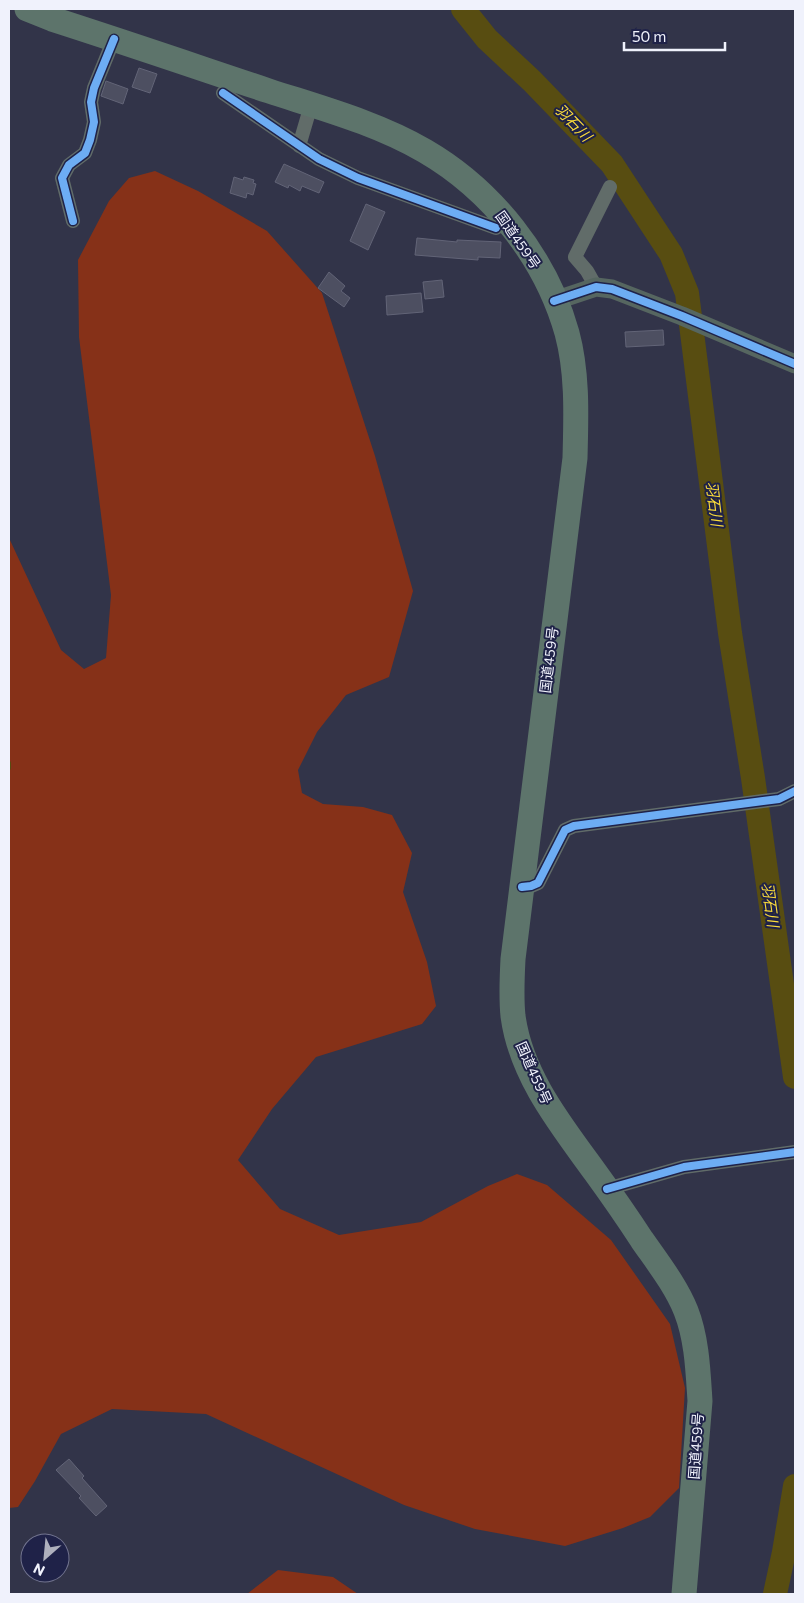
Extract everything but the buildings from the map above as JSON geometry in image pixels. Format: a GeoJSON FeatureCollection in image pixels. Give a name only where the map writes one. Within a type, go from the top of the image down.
{"type":"FeatureCollection","features":[{"type":"Feature","properties":{"kind":"highway","name":"国道459号"},"geometry":{"type":"LineString","coordinates":[[27,9],[366,123],[417,147],[451,167],[500,212],[526,246],[544,277],[554,300],[567,333],[572,365],[576,408],[574,458],[513,959],[513,1016],[521,1050],[535,1082],[553,1114],[607,1188],[667,1276],[686,1311],[694,1343],[700,1401],[684,1594]]}},
{"type":"Feature","properties":{"kind":"street"},"geometry":{"type":"LineString","coordinates":[[73,221],[62,178],[69,165],[85,153],[90,140],[94,122],[91,102],[94,88],[114,39]]}},
{"type":"Feature","properties":{"kind":"street"},"geometry":{"type":"LineString","coordinates":[[223,93],[318,159],[358,178],[496,228]]}},
{"type":"Feature","properties":{"kind":"street"},"geometry":{"type":"LineString","coordinates":[[300,146],[311,105]]}},
{"type":"Feature","properties":{"kind":"street"},"geometry":{"type":"LineString","coordinates":[[596,287],[576,257],[610,187]]}},
{"type":"Feature","properties":{"kind":"street"},"geometry":{"type":"LineString","coordinates":[[554,300],[596,287],[612,289],[682,316],[795,364]]}},
{"type":"Feature","properties":{"kind":"street"},"geometry":{"type":"LineString","coordinates":[[522,887],[538,883],[565,830],[574,826],[779,799],[795,792]]}},
{"type":"Feature","properties":{"kind":"street"},"geometry":{"type":"LineString","coordinates":[[607,1188],[684,1168],[794,1152]]}},
{"type":"Feature","properties":{"kind":"shaded area"},"geometry":{"type":"Polygon","coordinates":[[[155,171],[198,191],[267,231],[322,293],[375,456],[413,591],[389,677],[346,695],[317,732],[298,770],[302,793],[323,804],[363,807],[392,815],[412,853],[403,892],[427,962],[436,1006],[422,1024],[316,1057],[272,1109],[238,1160],[280,1209],[339,1235],[421,1222],[488,1186],[517,1174],[547,1185],[611,1240],[670,1324],[685,1388],[679,1488],[650,1517],[623,1528],[565,1546],[475,1529],[404,1505],[206,1414],[112,1409],[61,1434],[18,1507],[9,1508],[9,538],[61,650],[84,669],[106,658],[111,595],[79,337],[78,260],[109,201],[129,178],[155,171]]]}},
{"type":"Feature","properties":{"kind":"shaded area"},"geometry":{"type":"Polygon","coordinates":[[[278,1570],[333,1577],[358,1594],[247,1594],[278,1570]]]}},
{"type":"Feature","properties":{"kind":"waterway","name":"羽石川"},"geometry":{"type":"LineString","coordinates":[[463,9],[487,39],[532,81],[612,164],[671,254],[687,293],[730,633],[753,778],[795,1077]]}},
{"type":"Feature","properties":{"kind":"waterway"},"geometry":{"type":"LineString","coordinates":[[9,763],[9,768]]}},
{"type":"Feature","properties":{"kind":"waterway","name":"羽石川"},"geometry":{"type":"LineString","coordinates":[[775,1594],[795,1486]]}},
{"type":"Feature","properties":{"kind":"cycle path"},"geometry":{"type":"LineString","coordinates":[[73,221],[62,178],[69,165],[85,153],[90,140],[94,122],[91,102],[94,88],[114,39]]}},
{"type":"Feature","properties":{"kind":"cycle path"},"geometry":{"type":"LineString","coordinates":[[223,93],[319,159],[358,178],[496,228]]}},
{"type":"Feature","properties":{"kind":"cycle path"},"geometry":{"type":"LineString","coordinates":[[554,301],[596,287],[612,289],[682,316],[795,364]]}},
{"type":"Feature","properties":{"kind":"cycle path"},"geometry":{"type":"LineString","coordinates":[[522,887],[538,883],[565,830],[574,826],[779,799],[795,791]]}},
{"type":"Feature","properties":{"kind":"cycle path"},"geometry":{"type":"LineString","coordinates":[[607,1189],[684,1167],[795,1152]]}}]}
